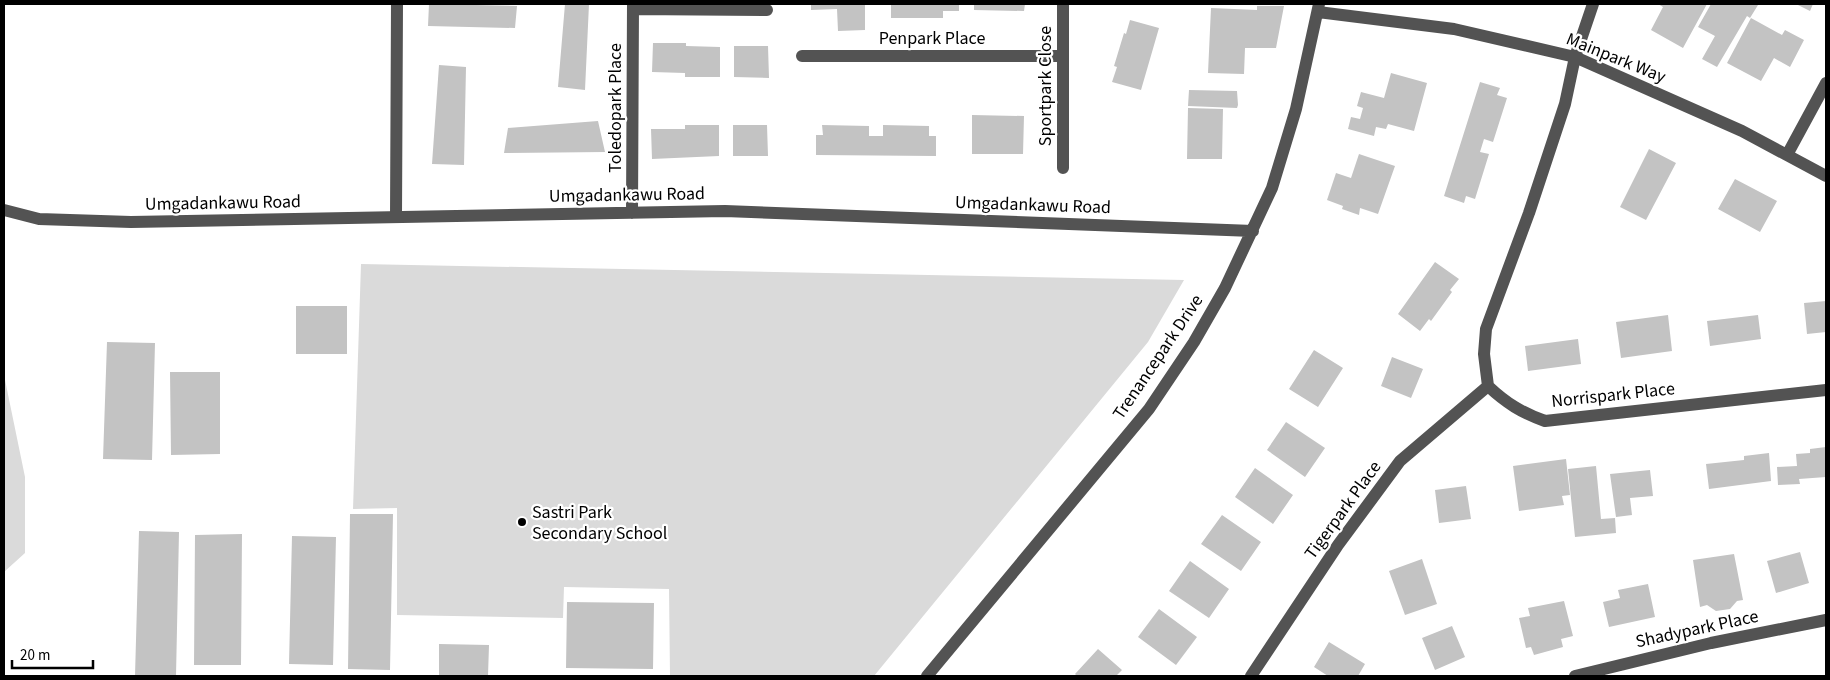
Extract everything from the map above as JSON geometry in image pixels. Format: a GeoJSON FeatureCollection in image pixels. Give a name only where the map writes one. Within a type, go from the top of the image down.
{"type":"FeatureCollection","features":[{"type":"Feature","properties":{"kind":"street"},"geometry":{"type":"LineString","coordinates":[[396,217],[397,4]]}},
{"type":"Feature","properties":{"kind":"street","name":"Sportpark Close"},"geometry":{"type":"LineString","coordinates":[[1063,4],[1063,168]]}},
{"type":"Feature","properties":{"kind":"street"},"geometry":{"type":"LineString","coordinates":[[1488,386],[1484,354],[1486,329],[1530,213],[1565,104],[1575,57],[1593,4]]}},
{"type":"Feature","properties":{"kind":"street"},"geometry":{"type":"LineString","coordinates":[[633,7],[767,10]]}},
{"type":"Feature","properties":{"kind":"street","name":"Toledopark Place"},"geometry":{"type":"LineString","coordinates":[[632,213],[633,7]]}},
{"type":"Feature","properties":{"kind":"street","name":"Mainpark Way"},"geometry":{"type":"LineString","coordinates":[[1318,8],[1454,29],[1575,57],[1742,131],[1826,176]]}},
{"type":"Feature","properties":{"kind":"street","name":"Trenancepark Drive"},"geometry":{"type":"LineString","coordinates":[[927,676],[1149,409],[1194,342],[1253,231],[1272,188],[1296,109],[1318,8]]}},
{"type":"Feature","properties":{"kind":"street","name":"Penpark Place"},"geometry":{"type":"LineString","coordinates":[[802,56],[1062,56]]}},
{"type":"Feature","properties":{"kind":"street"},"geometry":{"type":"LineString","coordinates":[[1787,155],[1826,84]]}},
{"type":"Feature","properties":{"kind":"street","name":"Umgadankawu Road"},"geometry":{"type":"LineString","coordinates":[[4,210],[39,219],[131,222],[725,211],[1253,231]]}},
{"type":"Feature","properties":{"kind":"street","name":"Norrispark Place"},"geometry":{"type":"LineString","coordinates":[[1488,386],[1507,404],[1545,421],[1826,390]]}},
{"type":"Feature","properties":{"kind":"street","name":"Tigerpark Place"},"geometry":{"type":"LineString","coordinates":[[1251,676],[1338,545],[1400,461],[1488,386]]}},
{"type":"Feature","properties":{"kind":"street","name":"Shadypark Place"},"geometry":{"type":"LineString","coordinates":[[1575,676],[1711,643],[1826,620]]}},
{"type":"Feature","properties":{"kind":"shaded area"},"geometry":{"type":"Polygon","coordinates":[[[361,264],[1184,280],[1148,342],[874,676],[670,676],[669,589],[564,587],[563,618],[397,615],[397,508],[353,509],[361,264]]]}},
{"type":"Feature","properties":{"kind":"shaded area"},"geometry":{"type":"Polygon","coordinates":[[[4,375],[25,477],[25,553],[4,572],[4,375]]]}},
{"type":"Feature","properties":{"kind":"building"},"geometry":{"type":"Polygon","coordinates":[[[429,4],[517,6],[515,28],[428,26],[429,4]]]}},
{"type":"Feature","properties":{"kind":"building"},"geometry":{"type":"Polygon","coordinates":[[[565,4],[589,4],[585,90],[558,87],[565,4]]]}},
{"type":"Feature","properties":{"kind":"building"},"geometry":{"type":"Polygon","coordinates":[[[811,4],[865,4],[865,30],[838,31],[837,9],[811,10],[811,4]]]}},
{"type":"Feature","properties":{"kind":"building"},"geometry":{"type":"Polygon","coordinates":[[[891,4],[959,4],[959,11],[943,11],[943,18],[891,18],[891,4]]]}},
{"type":"Feature","properties":{"kind":"building"},"geometry":{"type":"Polygon","coordinates":[[[974,4],[1025,4],[1024,11],[974,10],[974,4]]]}},
{"type":"Feature","properties":{"kind":"building"},"geometry":{"type":"Polygon","coordinates":[[[1658,4],[1707,4],[1683,48],[1651,30],[1663,7],[1658,4]]]}},
{"type":"Feature","properties":{"kind":"building"},"geometry":{"type":"Polygon","coordinates":[[[1711,4],[1758,5],[1750,18],[1747,16],[1717,67],[1702,59],[1715,36],[1698,27],[1711,4]]]}},
{"type":"Feature","properties":{"kind":"building"},"geometry":{"type":"Polygon","coordinates":[[[1796,4],[1813,4],[1810,11],[1796,4]]]}},
{"type":"Feature","properties":{"kind":"building"},"geometry":{"type":"Polygon","coordinates":[[[1257,6],[1284,6],[1276,48],[1245,48],[1244,74],[1208,73],[1211,8],[1257,10],[1257,6]]]}},
{"type":"Feature","properties":{"kind":"building"},"geometry":{"type":"Polygon","coordinates":[[[1751,18],[1782,35],[1785,30],[1804,40],[1790,67],[1774,58],[1761,81],[1727,63],[1751,18]]]}},
{"type":"Feature","properties":{"kind":"building"},"geometry":{"type":"Polygon","coordinates":[[[1130,20],[1159,28],[1141,90],[1112,82],[1117,67],[1114,66],[1130,20]]]}},
{"type":"Feature","properties":{"kind":"building"},"geometry":{"type":"Polygon","coordinates":[[[653,43],[686,43],[686,46],[720,47],[720,77],[685,77],[685,73],[652,72],[653,43]]]}},
{"type":"Feature","properties":{"kind":"building"},"geometry":{"type":"Polygon","coordinates":[[[734,46],[768,46],[769,78],[734,77],[734,46]]]}},
{"type":"Feature","properties":{"kind":"building"},"geometry":{"type":"Polygon","coordinates":[[[439,65],[466,67],[464,165],[432,164],[439,65]]]}},
{"type":"Feature","properties":{"kind":"building"},"geometry":{"type":"Polygon","coordinates":[[[1391,73],[1427,83],[1414,131],[1388,124],[1386,129],[1376,127],[1374,136],[1348,129],[1351,117],[1360,119],[1363,108],[1357,106],[1361,92],[1384,98],[1391,73]]]}},
{"type":"Feature","properties":{"kind":"building"},"geometry":{"type":"Polygon","coordinates":[[[1480,82],[1500,88],[1497,95],[1507,98],[1493,142],[1484,139],[1480,152],[1489,154],[1475,199],[1466,196],[1464,203],[1444,196],[1480,82]]]}},
{"type":"Feature","properties":{"kind":"building"},"geometry":{"type":"Polygon","coordinates":[[[1189,90],[1237,91],[1237,108],[1188,106],[1189,90]]]}},
{"type":"Feature","properties":{"kind":"building"},"geometry":{"type":"Polygon","coordinates":[[[1188,108],[1223,109],[1222,159],[1187,159],[1188,108]]]}},
{"type":"Feature","properties":{"kind":"building"},"geometry":{"type":"Polygon","coordinates":[[[972,115],[1024,116],[1023,154],[972,154],[972,115]]]}},
{"type":"Feature","properties":{"kind":"building"},"geometry":{"type":"Polygon","coordinates":[[[598,121],[605,152],[504,153],[508,128],[598,121]]]}},
{"type":"Feature","properties":{"kind":"building"},"geometry":{"type":"Polygon","coordinates":[[[685,125],[719,125],[719,156],[652,159],[651,129],[685,129],[685,125]]]}},
{"type":"Feature","properties":{"kind":"building"},"geometry":{"type":"Polygon","coordinates":[[[733,125],[767,125],[768,156],[733,156],[733,125]]]}},
{"type":"Feature","properties":{"kind":"building"},"geometry":{"type":"Polygon","coordinates":[[[822,125],[869,126],[869,136],[883,136],[883,125],[929,126],[929,136],[936,136],[936,156],[816,155],[816,135],[823,135],[822,125]]]}},
{"type":"Feature","properties":{"kind":"building"},"geometry":{"type":"Polygon","coordinates":[[[1649,149],[1676,163],[1646,220],[1620,207],[1649,149]]]}},
{"type":"Feature","properties":{"kind":"building"},"geometry":{"type":"Polygon","coordinates":[[[1359,154],[1395,166],[1378,214],[1360,208],[1359,215],[1342,209],[1343,206],[1327,200],[1336,173],[1351,178],[1359,154]]]}},
{"type":"Feature","properties":{"kind":"building"},"geometry":{"type":"Polygon","coordinates":[[[1735,179],[1777,201],[1760,232],[1718,209],[1735,179]]]}},
{"type":"Feature","properties":{"kind":"building"},"geometry":{"type":"Polygon","coordinates":[[[1435,262],[1459,279],[1431,321],[1429,319],[1420,331],[1398,314],[1435,262]]]}},
{"type":"Feature","properties":{"kind":"building"},"geometry":{"type":"Polygon","coordinates":[[[1826,301],[1826,332],[1807,334],[1804,303],[1826,301]]]}},
{"type":"Feature","properties":{"kind":"building"},"geometry":{"type":"Polygon","coordinates":[[[296,306],[347,306],[347,354],[296,354],[296,306]]]}},
{"type":"Feature","properties":{"kind":"building"},"geometry":{"type":"Polygon","coordinates":[[[1668,315],[1672,351],[1621,358],[1616,322],[1668,315]]]}},
{"type":"Feature","properties":{"kind":"building"},"geometry":{"type":"Polygon","coordinates":[[[1758,315],[1761,339],[1710,346],[1707,321],[1758,315]]]}},
{"type":"Feature","properties":{"kind":"building"},"geometry":{"type":"Polygon","coordinates":[[[1578,339],[1581,364],[1528,371],[1525,346],[1578,339]]]}},
{"type":"Feature","properties":{"kind":"building"},"geometry":{"type":"Polygon","coordinates":[[[107,342],[155,343],[152,460],[103,459],[107,342]]]}},
{"type":"Feature","properties":{"kind":"building"},"geometry":{"type":"Polygon","coordinates":[[[1314,350],[1343,368],[1318,407],[1289,389],[1314,350]]]}},
{"type":"Feature","properties":{"kind":"building"},"geometry":{"type":"Polygon","coordinates":[[[1392,357],[1423,369],[1411,398],[1381,386],[1392,357]]]}},
{"type":"Feature","properties":{"kind":"building"},"geometry":{"type":"Polygon","coordinates":[[[170,372],[220,372],[220,454],[171,455],[170,372]]]}},
{"type":"Feature","properties":{"kind":"building"},"geometry":{"type":"Polygon","coordinates":[[[1286,422],[1325,448],[1305,477],[1267,450],[1286,422]]]}},
{"type":"Feature","properties":{"kind":"building"},"geometry":{"type":"Polygon","coordinates":[[[1826,447],[1826,477],[1799,479],[1800,484],[1778,485],[1777,467],[1797,466],[1796,454],[1810,453],[1810,449],[1826,447]]]}},
{"type":"Feature","properties":{"kind":"building"},"geometry":{"type":"Polygon","coordinates":[[[1769,453],[1771,481],[1709,489],[1706,464],[1744,460],[1744,456],[1769,453]]]}},
{"type":"Feature","properties":{"kind":"building"},"geometry":{"type":"Polygon","coordinates":[[[1566,459],[1570,495],[1562,496],[1564,505],[1519,511],[1513,466],[1566,459]]]}},
{"type":"Feature","properties":{"kind":"building"},"geometry":{"type":"Polygon","coordinates":[[[1596,466],[1601,519],[1615,518],[1616,533],[1575,537],[1568,469],[1596,466]]]}},
{"type":"Feature","properties":{"kind":"building"},"geometry":{"type":"Polygon","coordinates":[[[1255,468],[1293,495],[1273,524],[1235,497],[1255,468]]]}},
{"type":"Feature","properties":{"kind":"building"},"geometry":{"type":"Polygon","coordinates":[[[1650,470],[1653,496],[1630,498],[1632,515],[1616,517],[1610,474],[1650,470]]]}},
{"type":"Feature","properties":{"kind":"building"},"geometry":{"type":"Polygon","coordinates":[[[1466,486],[1471,519],[1439,523],[1435,490],[1466,486]]]}},
{"type":"Feature","properties":{"kind":"building"},"geometry":{"type":"Polygon","coordinates":[[[350,514],[393,514],[390,670],[348,669],[350,514]]]}},
{"type":"Feature","properties":{"kind":"building"},"geometry":{"type":"Polygon","coordinates":[[[1222,515],[1261,542],[1241,571],[1201,544],[1222,515]]]}},
{"type":"Feature","properties":{"kind":"building"},"geometry":{"type":"Polygon","coordinates":[[[139,531],[179,532],[176,676],[135,676],[139,531]]]}},
{"type":"Feature","properties":{"kind":"building"},"geometry":{"type":"Polygon","coordinates":[[[242,534],[241,665],[194,665],[195,535],[242,534]]]}},
{"type":"Feature","properties":{"kind":"building"},"geometry":{"type":"Polygon","coordinates":[[[292,536],[336,537],[333,665],[289,664],[292,536]]]}},
{"type":"Feature","properties":{"kind":"building"},"geometry":{"type":"Polygon","coordinates":[[[1800,552],[1809,583],[1776,593],[1767,561],[1800,552]]]}},
{"type":"Feature","properties":{"kind":"building"},"geometry":{"type":"Polygon","coordinates":[[[1734,554],[1743,600],[1737,601],[1730,609],[1716,611],[1707,605],[1700,607],[1693,560],[1734,554]]]}},
{"type":"Feature","properties":{"kind":"building"},"geometry":{"type":"Polygon","coordinates":[[[1422,559],[1437,604],[1405,615],[1389,571],[1422,559]]]}},
{"type":"Feature","properties":{"kind":"building"},"geometry":{"type":"Polygon","coordinates":[[[1190,561],[1229,589],[1209,618],[1169,591],[1190,561]]]}},
{"type":"Feature","properties":{"kind":"building"},"geometry":{"type":"Polygon","coordinates":[[[1648,584],[1655,617],[1609,627],[1603,602],[1620,598],[1618,590],[1648,584]]]}},
{"type":"Feature","properties":{"kind":"building"},"geometry":{"type":"Polygon","coordinates":[[[1564,601],[1573,636],[1561,639],[1563,647],[1534,655],[1531,647],[1526,648],[1519,618],[1530,616],[1528,608],[1564,601]]]}},
{"type":"Feature","properties":{"kind":"building"},"geometry":{"type":"Polygon","coordinates":[[[567,602],[654,603],[653,669],[566,668],[567,602]]]}},
{"type":"Feature","properties":{"kind":"building"},"geometry":{"type":"Polygon","coordinates":[[[1159,609],[1197,637],[1176,665],[1138,637],[1159,609]]]}},
{"type":"Feature","properties":{"kind":"building"},"geometry":{"type":"Polygon","coordinates":[[[1452,626],[1465,657],[1435,670],[1422,638],[1452,626]]]}},
{"type":"Feature","properties":{"kind":"building"},"geometry":{"type":"Polygon","coordinates":[[[1329,642],[1365,664],[1358,676],[1328,676],[1314,667],[1329,642]]]}},
{"type":"Feature","properties":{"kind":"building"},"geometry":{"type":"Polygon","coordinates":[[[439,644],[489,645],[488,676],[439,676],[439,644]]]}},
{"type":"Feature","properties":{"kind":"building"},"geometry":{"type":"Polygon","coordinates":[[[1098,649],[1122,670],[1116,676],[1077,676],[1075,674],[1098,649]]]}},
{"type":"Feature","properties":{"kind":"place","name":"Sastri Park Secondary School"},"geometry":{"type":"Point","coordinates":[522,522]}}]}
